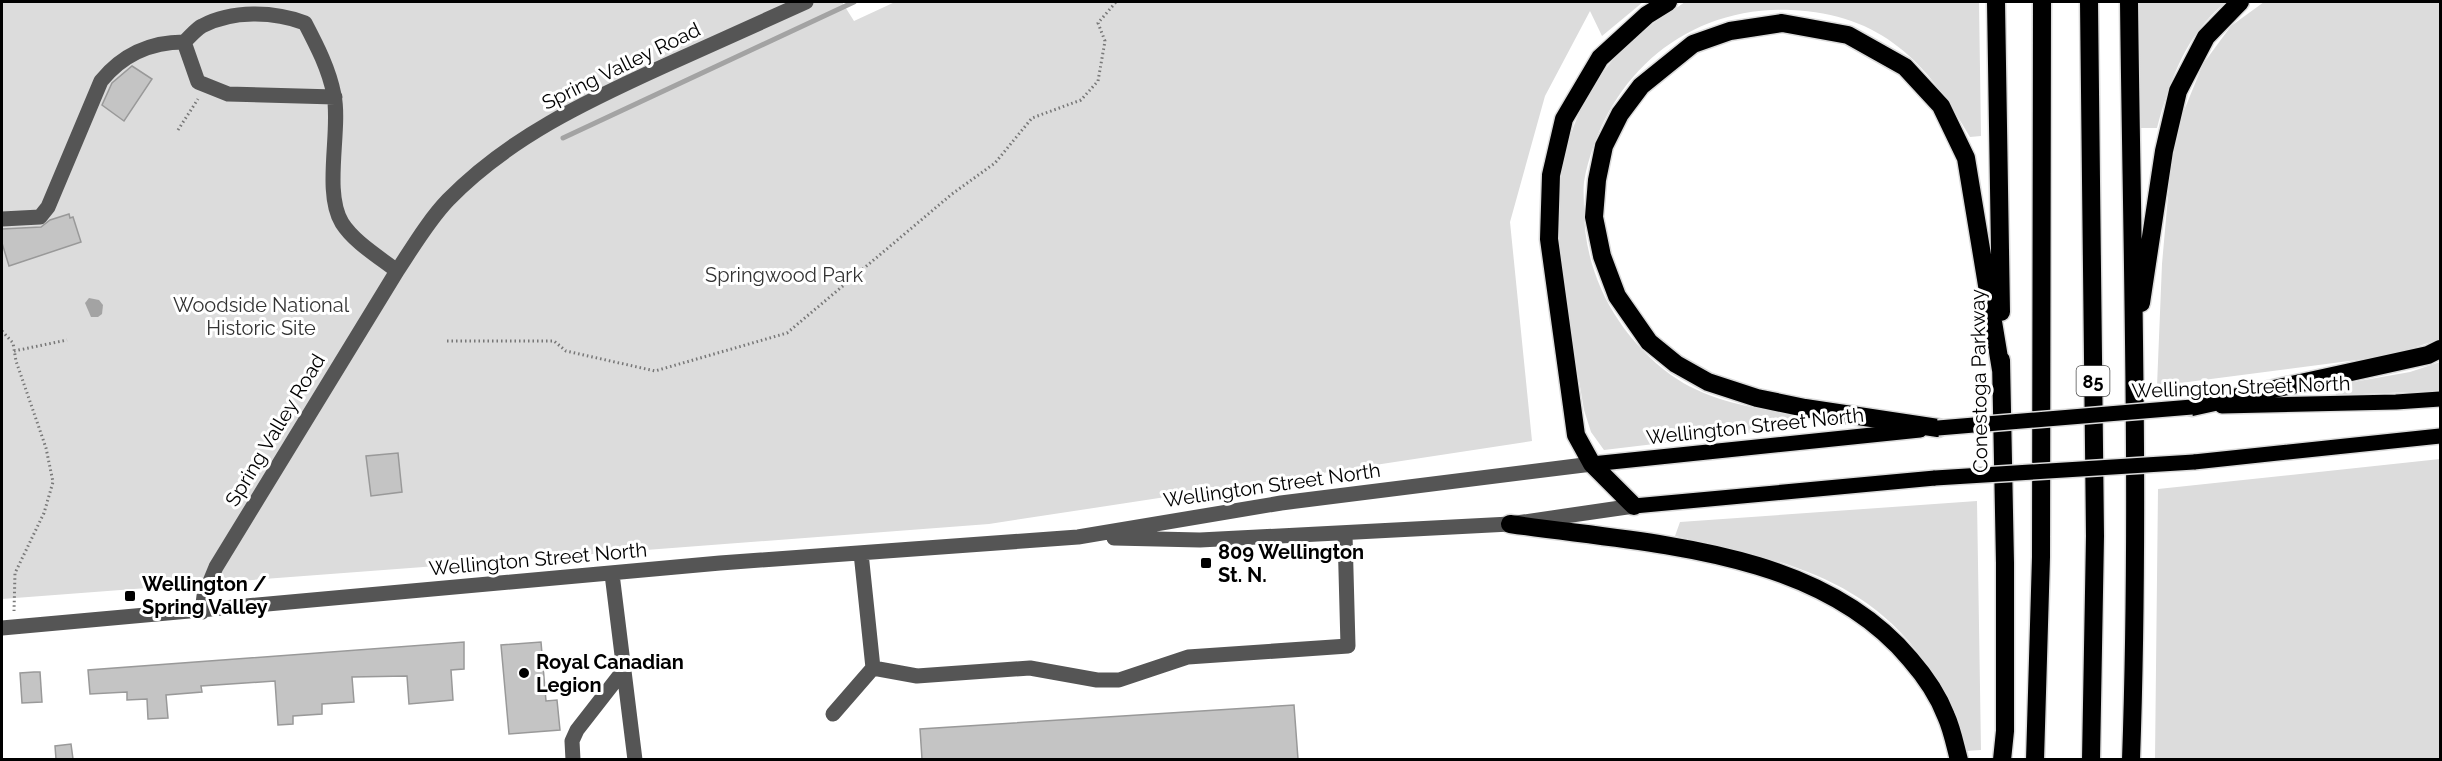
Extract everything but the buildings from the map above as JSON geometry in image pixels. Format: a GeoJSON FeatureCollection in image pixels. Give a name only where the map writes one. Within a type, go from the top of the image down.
{"type":"FeatureCollection","features":[{"type":"Feature","properties":{"kind":"highway"},"geometry":{"type":"LineString","coordinates":[[1634,506],[1592,464],[1576,435],[1549,239],[1551,175],[1564,119],[1600,58],[1647,15],[1668,2]]}},
{"type":"Feature","properties":{"kind":"highway","name":"Conestoga Parkway"},"geometry":{"type":"LineString","coordinates":[[1996,2],[2005,563],[2005,731],[2002,759]]}},
{"type":"Feature","properties":{"kind":"highway"},"geometry":{"type":"LineString","coordinates":[[2035,759],[2041,557],[2042,2]]}},
{"type":"Feature","properties":{"kind":"highway","name":"85"},"geometry":{"type":"LineString","coordinates":[[2089,2],[2095,536],[2091,759]]}},
{"type":"Feature","properties":{"kind":"highway","name":"85"},"geometry":{"type":"LineString","coordinates":[[2129,2],[2135,554],[2131,759]]}},
{"type":"Feature","properties":{"kind":"highway"},"geometry":{"type":"LineString","coordinates":[[2133,353],[2164,151],[2178,92],[2206,37],[2240,2]]}},
{"type":"Feature","properties":{"kind":"highway"},"geometry":{"type":"LineString","coordinates":[[1938,428],[1805,408],[1757,398],[1708,382],[1676,364],[1649,342],[1617,296],[1602,256],[1594,218],[1597,180],[1604,146],[1620,114],[1641,86],[1693,44],[1730,31],[1782,23],[1848,35],[1905,67],[1941,106],[1966,158],[2001,370]]}},
{"type":"Feature","properties":{"kind":"highway"},"geometry":{"type":"LineString","coordinates":[[2192,407],[2428,355],[2440,349]]}},
{"type":"Feature","properties":{"kind":"highway"},"geometry":{"type":"LineString","coordinates":[[1510,524],[1654,543],[1742,562],[1811,584],[1870,618],[1899,646],[1924,676],[1946,715],[1959,759]]}},
{"type":"Feature","properties":{"kind":"main road","name":"Wellington Street North"},"geometry":{"type":"LineString","coordinates":[[1592,464],[1938,428],[2192,407],[2440,399]]}},
{"type":"Feature","properties":{"kind":"main road","name":"Wellington Street North"},"geometry":{"type":"LineString","coordinates":[[1634,506],[1935,478],[2194,462],[2440,436]]}},
{"type":"Feature","properties":{"kind":"street","name":"Spring Valley Road"},"geometry":{"type":"LineString","coordinates":[[202,612],[204,596],[216,567],[397,271],[448,201],[488,164],[589,100],[806,2]]}},
{"type":"Feature","properties":{"kind":"street"},"geometry":{"type":"LineString","coordinates":[[2,219],[40,217],[48,207],[101,81],[112,68],[135,51],[163,42],[184,42],[200,27],[228,15],[287,16],[305,23],[324,60],[335,97],[334,200],[341,222],[362,244],[397,271]]}},
{"type":"Feature","properties":{"kind":"street"},"geometry":{"type":"LineString","coordinates":[[184,42],[198,82],[228,94],[335,97]]}},
{"type":"Feature","properties":{"kind":"street","name":"Wellington Street North"},"geometry":{"type":"LineString","coordinates":[[8,628],[612,574],[1078,537],[1281,503],[1592,464]]}},
{"type":"Feature","properties":{"kind":"street","name":"Wellington Street North"},"geometry":{"type":"LineString","coordinates":[[1078,537],[1200,540],[1344,534],[1510,524],[1634,506]]}},
{"type":"Feature","properties":{"kind":"street"},"geometry":{"type":"LineString","coordinates":[[873,668],[917,676],[1030,668],[1097,680],[1119,680],[1188,657],[1348,646],[1344,534]]}},
{"type":"Feature","properties":{"kind":"street"},"geometry":{"type":"LineString","coordinates":[[833,714],[873,668],[861,553]]}},
{"type":"Feature","properties":{"kind":"street"},"geometry":{"type":"LineString","coordinates":[[612,574],[635,759]]}},
{"type":"Feature","properties":{"kind":"street"},"geometry":{"type":"LineString","coordinates":[[573,759],[572,741],[577,730],[623,671]]}},
{"type":"Feature","properties":{"kind":"path"},"geometry":{"type":"LineString","coordinates":[[447,341],[554,341],[566,351],[655,371],[787,333],[952,194],[995,163],[1032,118],[1081,100],[1098,81],[1105,41],[1098,23],[1116,2]]}},
{"type":"Feature","properties":{"kind":"path"},"geometry":{"type":"LineString","coordinates":[[178,130],[207,85]]}},
{"type":"Feature","properties":{"kind":"path"},"geometry":{"type":"LineString","coordinates":[[2,331],[13,343],[46,448],[53,483],[44,513],[15,573],[8,628]]}},
{"type":"Feature","properties":{"kind":"path"},"geometry":{"type":"LineString","coordinates":[[14,351],[67,340]]}},
{"type":"Feature","properties":{"kind":"green space","name":"Springwood Park"},"geometry":{"type":"Polygon","coordinates":[[[2,2],[842,2],[854,21],[895,2],[1643,2],[1602,36],[1590,11],[1545,96],[1510,222],[1532,441],[989,524],[2,599],[2,2]]]}},
{"type":"Feature","properties":{"kind":"green space"},"geometry":{"type":"Polygon","coordinates":[[[1685,2],[1979,2],[1981,136],[1970,137],[1937,86],[1898,47],[1876,32],[1851,21],[1823,14],[1791,10],[1752,12],[1716,21],[1684,35],[1655,56],[1630,81],[1610,111],[1594,145],[1584,182],[1586,233],[1590,257],[1598,280],[1620,323],[1635,342],[1671,375],[1699,391],[1729,402],[1791,413],[1797,427],[1604,450],[1591,432],[1584,410],[1568,317],[1561,271],[1558,225],[1560,181],[1570,138],[1588,96],[1624,47],[1685,2]]]}},
{"type":"Feature","properties":{"kind":"green space"},"geometry":{"type":"Polygon","coordinates":[[[2138,2],[2226,2],[2200,28],[2181,59],[2157,128],[2140,128],[2138,2]]]}},
{"type":"Feature","properties":{"kind":"green space"},"geometry":{"type":"Polygon","coordinates":[[[2264,2],[2440,2],[2440,339],[2372,358],[2157,386],[2162,264],[2171,162],[2183,113],[2203,64],[2231,26],[2264,2]]]}},
{"type":"Feature","properties":{"kind":"green space"},"geometry":{"type":"Polygon","coordinates":[[[2440,362],[2440,391],[2336,395],[2336,385],[2410,372],[2440,362]]]}},
{"type":"Feature","properties":{"kind":"green space"},"geometry":{"type":"Polygon","coordinates":[[[2440,459],[2440,759],[2155,759],[2158,489],[2440,459]]]}},
{"type":"Feature","properties":{"kind":"green space"},"geometry":{"type":"Polygon","coordinates":[[[1977,501],[1981,750],[1966,751],[1946,698],[1934,674],[1891,623],[1864,601],[1806,571],[1774,560],[1675,536],[1680,522],[1977,501]]]}},
{"type":"Feature","properties":{"kind":"shaded area"},"geometry":{"type":"Polygon","coordinates":[[[89,298],[99,300],[103,305],[102,314],[98,317],[91,317],[85,303],[89,298]]]}},
{"type":"Feature","properties":{"kind":"waterway"},"geometry":{"type":"LineString","coordinates":[[563,138],[854,2]]}},
{"type":"Feature","properties":{"kind":"place","name":"809 Wellington St. N."},"geometry":{"type":"Point","coordinates":[1206,563]}},
{"type":"Feature","properties":{"kind":"place","name":"Wellington / Spring Valley"},"geometry":{"type":"Point","coordinates":[130,596]}},
{"type":"Feature","properties":{"kind":"place","name":"Royal Canadian Legion"},"geometry":{"type":"Point","coordinates":[524,673]}},
{"type":"Feature","properties":{"kind":"park label","name":"Woodside National Historic Site"},"geometry":{"type":"Point","coordinates":[261,316]}}]}
